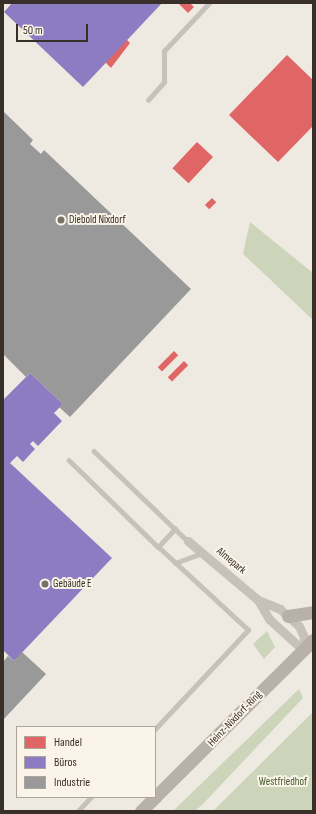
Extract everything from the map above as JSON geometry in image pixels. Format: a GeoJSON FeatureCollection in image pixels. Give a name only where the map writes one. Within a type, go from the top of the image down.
{"type":"FeatureCollection","features":[{"type":"Feature","properties":{"kind":"main road"},"geometry":{"type":"LineString","coordinates":[[288,616],[313,612]]}},
{"type":"Feature","properties":{"kind":"main road","name":"Heinz-Nixdorf-Ring"},"geometry":{"type":"LineString","coordinates":[[156,796],[313,640]]}},
{"type":"Feature","properties":{"kind":"main road","name":"Heinz-Nixdorf-Ring"},"geometry":{"type":"LineString","coordinates":[[141,811],[154,798]]}},
{"type":"Feature","properties":{"kind":"street","name":"Almepark"},"geometry":{"type":"LineString","coordinates":[[188,541],[258,600],[288,616],[304,637],[303,650]]}},
{"type":"Feature","properties":{"kind":"street","name":"Almepark"},"geometry":{"type":"LineString","coordinates":[[258,600],[269,619],[303,650]]}},
{"type":"Feature","properties":{"kind":"lane"},"geometry":{"type":"LineString","coordinates":[[148,100],[164,82],[164,51],[209,3]]}},
{"type":"Feature","properties":{"kind":"lane"},"geometry":{"type":"LineString","coordinates":[[94,451],[188,541]]}},
{"type":"Feature","properties":{"kind":"lane"},"geometry":{"type":"LineString","coordinates":[[69,460],[158,547],[248,630],[156,728]]}},
{"type":"Feature","properties":{"kind":"lane"},"geometry":{"type":"LineString","coordinates":[[158,547],[175,529]]}},
{"type":"Feature","properties":{"kind":"lane"},"geometry":{"type":"LineString","coordinates":[[175,563],[202,553]]}},
{"type":"Feature","properties":{"kind":"lane"},"geometry":{"type":"LineString","coordinates":[[78,811],[90,798]]}},
{"type":"Feature","properties":{"kind":"green space"},"geometry":{"type":"Polygon","coordinates":[[[250,222],[313,273],[313,320],[243,254],[250,222]]]}},
{"type":"Feature","properties":{"kind":"green space"},"geometry":{"type":"Polygon","coordinates":[[[267,631],[275,647],[264,659],[253,644],[267,631]]]}},
{"type":"Feature","properties":{"kind":"green space"},"geometry":{"type":"Polygon","coordinates":[[[299,689],[303,698],[202,805],[195,811],[173,811],[299,689]]]}},
{"type":"Feature","properties":{"kind":"green space","name":"Westfriedhof"},"geometry":{"type":"Polygon","coordinates":[[[313,712],[313,811],[213,811],[313,712]]]}},
{"type":"Feature","properties":{"kind":"building: Handel"},"geometry":{"type":"Polygon","coordinates":[[[190,3],[194,7],[188,13],[179,4],[190,3]]]}},
{"type":"Feature","properties":{"kind":"building: Handel"},"geometry":{"type":"Polygon","coordinates":[[[125,38],[130,43],[111,68],[104,61],[125,38]]]}},
{"type":"Feature","properties":{"kind":"building: Handel"},"geometry":{"type":"Polygon","coordinates":[[[287,55],[313,80],[313,126],[278,162],[229,115],[287,55]]]}},
{"type":"Feature","properties":{"kind":"building: Handel"},"geometry":{"type":"Polygon","coordinates":[[[197,142],[213,157],[189,183],[172,168],[197,142]]]}},
{"type":"Feature","properties":{"kind":"building: Handel"},"geometry":{"type":"Polygon","coordinates":[[[212,198],[216,202],[209,209],[205,205],[212,198]]]}},
{"type":"Feature","properties":{"kind":"building: Handel"},"geometry":{"type":"Polygon","coordinates":[[[174,351],[178,355],[162,372],[158,367],[174,351]]]}},
{"type":"Feature","properties":{"kind":"building: Handel"},"geometry":{"type":"Polygon","coordinates":[[[184,361],[188,365],[172,382],[168,377],[184,361]]]}},
{"type":"Feature","properties":{"kind":"building: Büros"},"geometry":{"type":"Polygon","coordinates":[[[12,3],[162,3],[83,87],[4,12],[12,3]]]}},
{"type":"Feature","properties":{"kind":"building: Büros","name":"Gebäude E"},"geometry":{"type":"Polygon","coordinates":[[[30,373],[63,404],[54,413],[62,421],[38,446],[33,441],[30,444],[35,449],[23,462],[17,456],[10,463],[112,558],[14,661],[3,650],[3,400],[30,373]]]}},
{"type":"Feature","properties":{"kind":"building: Industrie","name":"Diebold Nixdorf"},"geometry":{"type":"Polygon","coordinates":[[[3,111],[33,140],[30,144],[41,154],[44,150],[191,289],[70,417],[59,407],[63,404],[30,373],[26,377],[3,354],[3,111]]]}},
{"type":"Feature","properties":{"kind":"building: Industrie"},"geometry":{"type":"Polygon","coordinates":[[[22,652],[46,674],[3,720],[3,662],[8,656],[14,661],[22,652]]]}},
{"type":"Feature","properties":{"kind":"place","name":"Diebold Nixdorf"},"geometry":{"type":"Point","coordinates":[61,220]}},
{"type":"Feature","properties":{"kind":"place","name":"Gebäude E"},"geometry":{"type":"Point","coordinates":[45,584]}}]}
